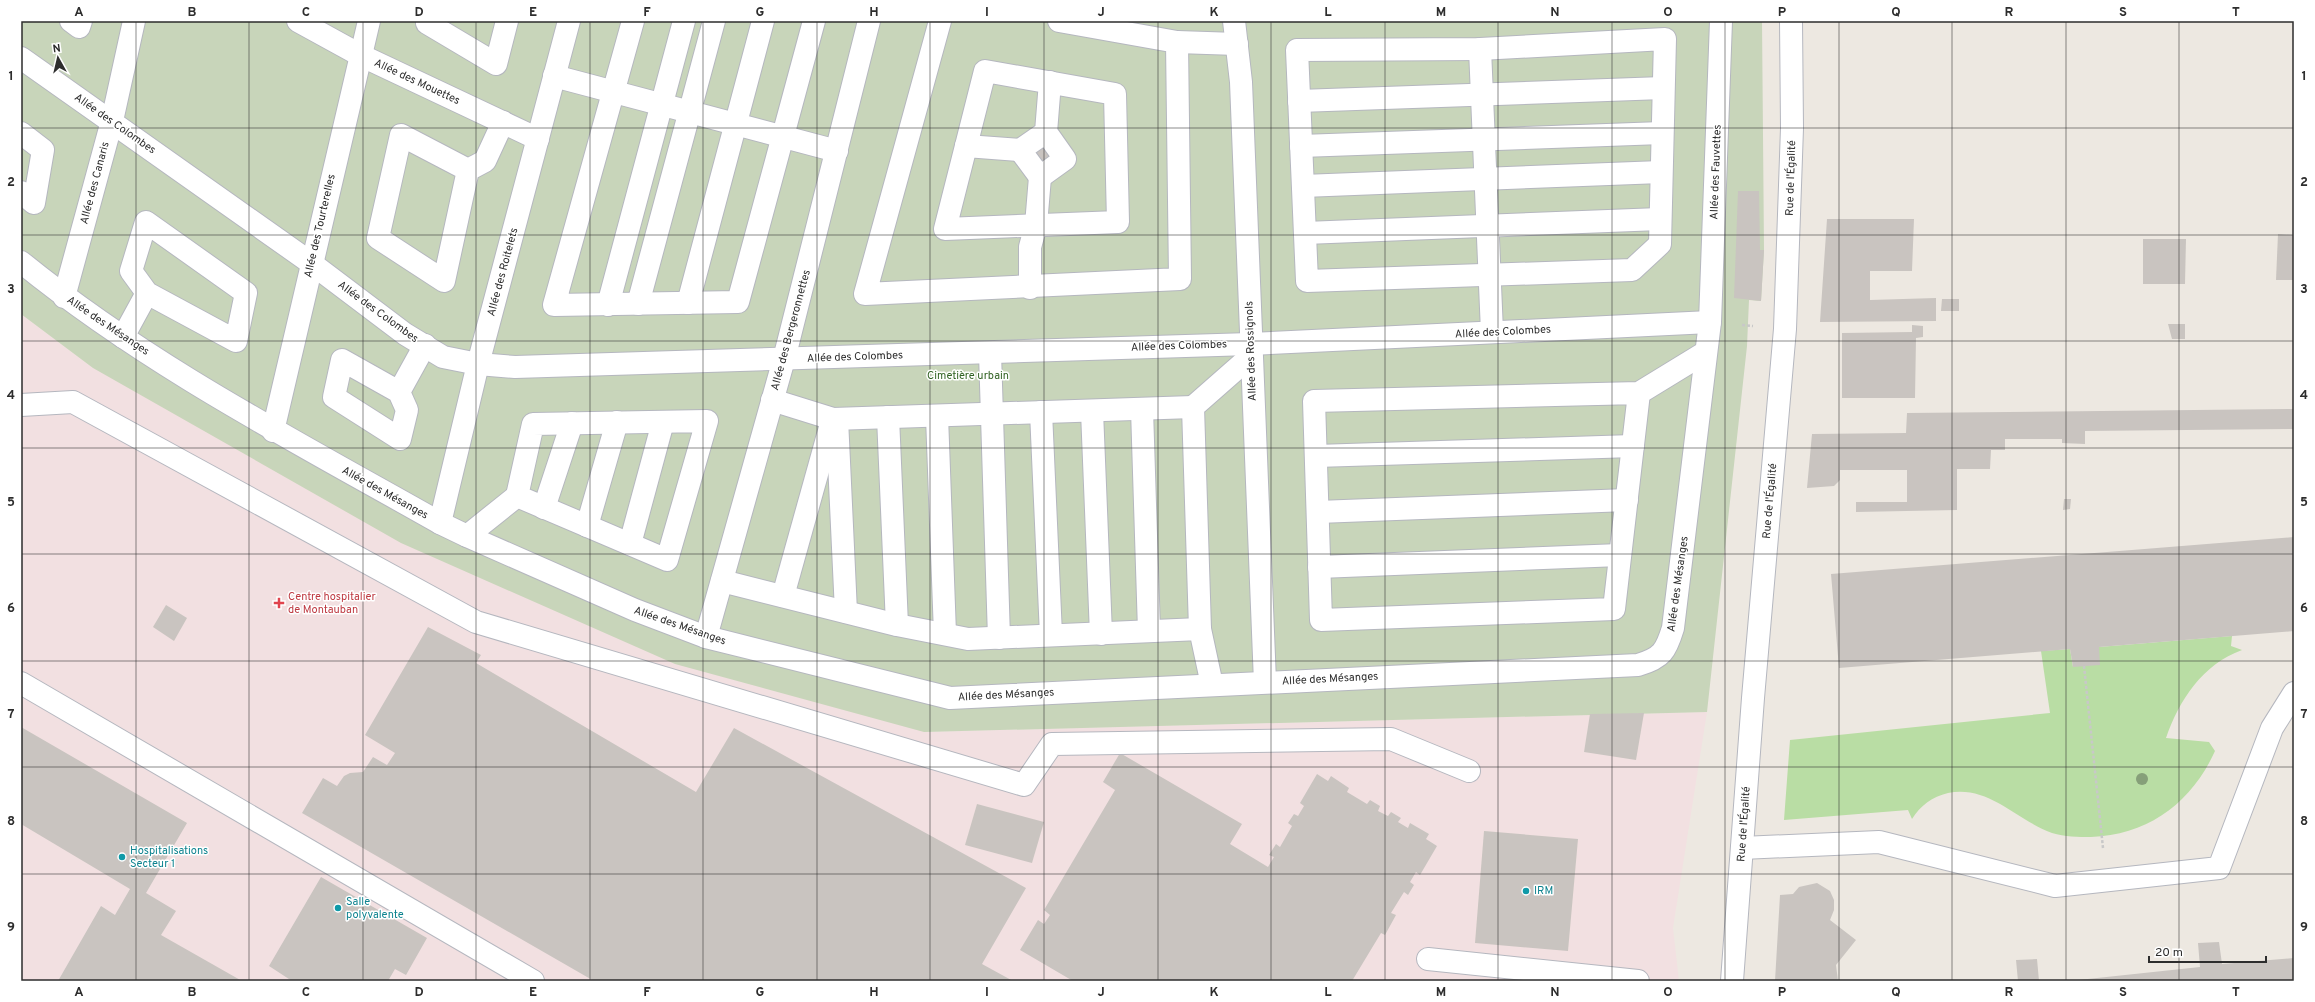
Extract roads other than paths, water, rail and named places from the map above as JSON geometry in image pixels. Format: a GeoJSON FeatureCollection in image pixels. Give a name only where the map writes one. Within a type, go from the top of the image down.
{"type":"FeatureCollection","features":[{"type":"Feature","properties":{"kind":"street"},"geometry":{"type":"LineString","coordinates":[[71,21],[79,27],[81,21]]}},
{"type":"Feature","properties":{"kind":"street","name":"Allée des Canaris"},"geometry":{"type":"LineString","coordinates":[[64,297],[112,121],[134,21]]}},
{"type":"Feature","properties":{"kind":"street","name":"Allée des Mouettes"},"geometry":{"type":"LineString","coordinates":[[298,21],[360,55],[538,139]]}},
{"type":"Feature","properties":{"kind":"street","name":"Allée des Tourterelles"},"geometry":{"type":"LineString","coordinates":[[273,431],[311,263],[369,21]]}},
{"type":"Feature","properties":{"kind":"street"},"geometry":{"type":"LineString","coordinates":[[428,21],[427,23],[454,30],[496,64],[507,21]]}},
{"type":"Feature","properties":{"kind":"street","name":"Allée des Roitelets"},"geometry":{"type":"LineString","coordinates":[[440,523],[478,364],[568,21]]}},
{"type":"Feature","properties":{"kind":"street"},"geometry":{"type":"LineString","coordinates":[[634,21],[554,306],[738,302],[814,21]]}},
{"type":"Feature","properties":{"kind":"street"},"geometry":{"type":"LineString","coordinates":[[608,304],[684,21]]}},
{"type":"Feature","properties":{"kind":"street"},"geometry":{"type":"LineString","coordinates":[[638,304],[714,21]]}},
{"type":"Feature","properties":{"kind":"street"},"geometry":{"type":"LineString","coordinates":[[688,303],[763,21]]}},
{"type":"Feature","properties":{"kind":"street","name":"Allée des Bergeronnettes"},"geometry":{"type":"LineString","coordinates":[[706,637],[784,360],[869,21]]}},
{"type":"Feature","properties":{"kind":"street"},"geometry":{"type":"LineString","coordinates":[[940,21],[865,294],[1030,288],[1180,279],[1177,42]]}},
{"type":"Feature","properties":{"kind":"street"},"geometry":{"type":"LineString","coordinates":[[1059,21],[1177,42],[1237,44]]}},
{"type":"Feature","properties":{"kind":"street","name":"Allée des Rossignols"},"geometry":{"type":"LineString","coordinates":[[1234,21],[1241,82],[1265,682]]}},
{"type":"Feature","properties":{"kind":"street","name":"Allée des Fauvettes"},"geometry":{"type":"LineString","coordinates":[[1710,322],[1722,21]]}},
{"type":"Feature","properties":{"kind":"street","name":"Rue de l'Égalité"},"geometry":{"type":"LineString","coordinates":[[1732,981],[1785,329],[1792,128],[1791,21]]}},
{"type":"Feature","properties":{"kind":"street"},"geometry":{"type":"LineString","coordinates":[[1664,39],[1660,244],[1632,270],[1307,281],[1297,50],[1480,49],[1664,39]]}},
{"type":"Feature","properties":{"kind":"street"},"geometry":{"type":"LineString","coordinates":[[1480,49],[1492,332]]}},
{"type":"Feature","properties":{"kind":"street","name":"Allée des Colombes"},"geometry":{"type":"LineString","coordinates":[[21,58],[311,263],[405,334],[443,357],[478,364],[514,367],[990,353],[1251,350],[1492,332],[1710,322]]}},
{"type":"Feature","properties":{"kind":"street"},"geometry":{"type":"LineString","coordinates":[[986,71],[1115,94],[1118,222],[945,230],[966,146],[986,71]]}},
{"type":"Feature","properties":{"kind":"street"},"geometry":{"type":"LineString","coordinates":[[554,76],[837,151]]}},
{"type":"Feature","properties":{"kind":"street"},"geometry":{"type":"LineString","coordinates":[[1040,177],[1065,159],[1046,132],[1050,82]]}},
{"type":"Feature","properties":{"kind":"street"},"geometry":{"type":"LineString","coordinates":[[1299,101],[1663,88]]}},
{"type":"Feature","properties":{"kind":"street"},"geometry":{"type":"LineString","coordinates":[[468,170],[401,136],[378,238],[444,281],[468,170],[485,160],[503,122]]}},
{"type":"Feature","properties":{"kind":"street"},"geometry":{"type":"LineString","coordinates":[[966,146],[1020,150],[1046,132]]}},
{"type":"Feature","properties":{"kind":"street"},"geometry":{"type":"LineString","coordinates":[[21,133],[43,150],[34,203],[21,192]]}},
{"type":"Feature","properties":{"kind":"street"},"geometry":{"type":"LineString","coordinates":[[1301,146],[1662,133]]}},
{"type":"Feature","properties":{"kind":"street"},"geometry":{"type":"LineString","coordinates":[[1020,150],[1040,177],[1036,225],[1030,247],[1030,288]]}},
{"type":"Feature","properties":{"kind":"street"},"geometry":{"type":"LineString","coordinates":[[1303,186],[1661,172]]}},
{"type":"Feature","properties":{"kind":"street"},"geometry":{"type":"LineString","coordinates":[[1305,233],[1660,219]]}},
{"type":"Feature","properties":{"kind":"street"},"geometry":{"type":"LineString","coordinates":[[146,222],[246,293],[236,341],[147,293],[131,272],[146,222]]}},
{"type":"Feature","properties":{"kind":"street","name":"Allée des Mésanges"},"geometry":{"type":"LineString","coordinates":[[21,262],[64,297],[273,431],[440,523],[467,536],[635,610],[706,637],[950,698],[1638,665],[1653,661],[1664,653],[1673,628],[1710,322]]}},
{"type":"Feature","properties":{"kind":"street"},"geometry":{"type":"LineString","coordinates":[[123,336],[147,293]]}},
{"type":"Feature","properties":{"kind":"street"},"geometry":{"type":"LineString","coordinates":[[399,392],[425,345]]}},
{"type":"Feature","properties":{"kind":"street"},"geometry":{"type":"LineString","coordinates":[[772,400],[835,419],[1193,407],[1251,350]]}},
{"type":"Feature","properties":{"kind":"street"},"geometry":{"type":"LineString","coordinates":[[1639,393],[1614,609],[1321,620],[1314,401],[1639,393],[1706,352]]}},
{"type":"Feature","properties":{"kind":"street"},"geometry":{"type":"LineString","coordinates":[[990,353],[999,638]]}},
{"type":"Feature","properties":{"kind":"street"},"geometry":{"type":"LineString","coordinates":[[21,405],[73,402],[476,622],[1024,785],[1052,744],[1391,739],[1469,771]]}},
{"type":"Feature","properties":{"kind":"street"},"geometry":{"type":"LineString","coordinates":[[1193,407],[1200,629],[1212,685]]}},
{"type":"Feature","properties":{"kind":"street"},"geometry":{"type":"LineString","coordinates":[[1142,409],[1149,631]]}},
{"type":"Feature","properties":{"kind":"street"},"geometry":{"type":"LineString","coordinates":[[1092,411],[1101,634]]}},
{"type":"Feature","properties":{"kind":"street"},"geometry":{"type":"LineString","coordinates":[[1041,412],[1052,635]]}},
{"type":"Feature","properties":{"kind":"street"},"geometry":{"type":"LineString","coordinates":[[937,416],[945,634]]}},
{"type":"Feature","properties":{"kind":"street"},"geometry":{"type":"LineString","coordinates":[[888,417],[897,625]]}},
{"type":"Feature","properties":{"kind":"street"},"geometry":{"type":"LineString","coordinates":[[783,596],[835,419]]}},
{"type":"Feature","properties":{"kind":"street"},"geometry":{"type":"LineString","coordinates":[[835,419],[846,612]]}},
{"type":"Feature","properties":{"kind":"street"},"geometry":{"type":"LineString","coordinates":[[467,536],[517,496],[533,424],[707,421],[666,560],[517,496]]}},
{"type":"Feature","properties":{"kind":"street"},"geometry":{"type":"LineString","coordinates":[[587,526],[617,422]]}},
{"type":"Feature","properties":{"kind":"street"},"geometry":{"type":"LineString","coordinates":[[630,544],[663,422]]}},
{"type":"Feature","properties":{"kind":"street"},"geometry":{"type":"LineString","coordinates":[[544,508],[572,424]]}},
{"type":"Feature","properties":{"kind":"street"},"geometry":{"type":"LineString","coordinates":[[1316,456],[1633,446]]}},
{"type":"Feature","properties":{"kind":"street"},"geometry":{"type":"LineString","coordinates":[[1318,512],[1627,500]]}},
{"type":"Feature","properties":{"kind":"street"},"geometry":{"type":"LineString","coordinates":[[1319,567],[1620,555]]}},
{"type":"Feature","properties":{"kind":"street"},"geometry":{"type":"LineString","coordinates":[[722,581],[897,625],[968,639],[1200,629]]}},
{"type":"Feature","properties":{"kind":"street"},"geometry":{"type":"LineString","coordinates":[[21,683],[533,981]]}},
{"type":"Feature","properties":{"kind":"street"},"geometry":{"type":"LineString","coordinates":[[1742,848],[1879,842],[2055,886],[2220,868],[2272,728],[2294,693]]}},
{"type":"Feature","properties":{"kind":"street"},"geometry":{"type":"LineString","coordinates":[[1428,959],[1638,981]]}},
{"type":"Feature","properties":{"kind":"place","name":"Centre hospitalier de Montauban"},"geometry":{"type":"Point","coordinates":[279,603]}},
{"type":"Feature","properties":{"kind":"place","name":"Hospitalisations Secteur 1"},"geometry":{"type":"Point","coordinates":[122,857]}},
{"type":"Feature","properties":{"kind":"place","name":"IRM"},"geometry":{"type":"Point","coordinates":[1526,891]}},
{"type":"Feature","properties":{"kind":"place","name":"Salle polyvalente"},"geometry":{"type":"Point","coordinates":[338,908]}},
{"type":"Feature","properties":{"kind":"park label","name":"Cimetière urbain"},"geometry":{"type":"Point","coordinates":[968,376]}}]}
